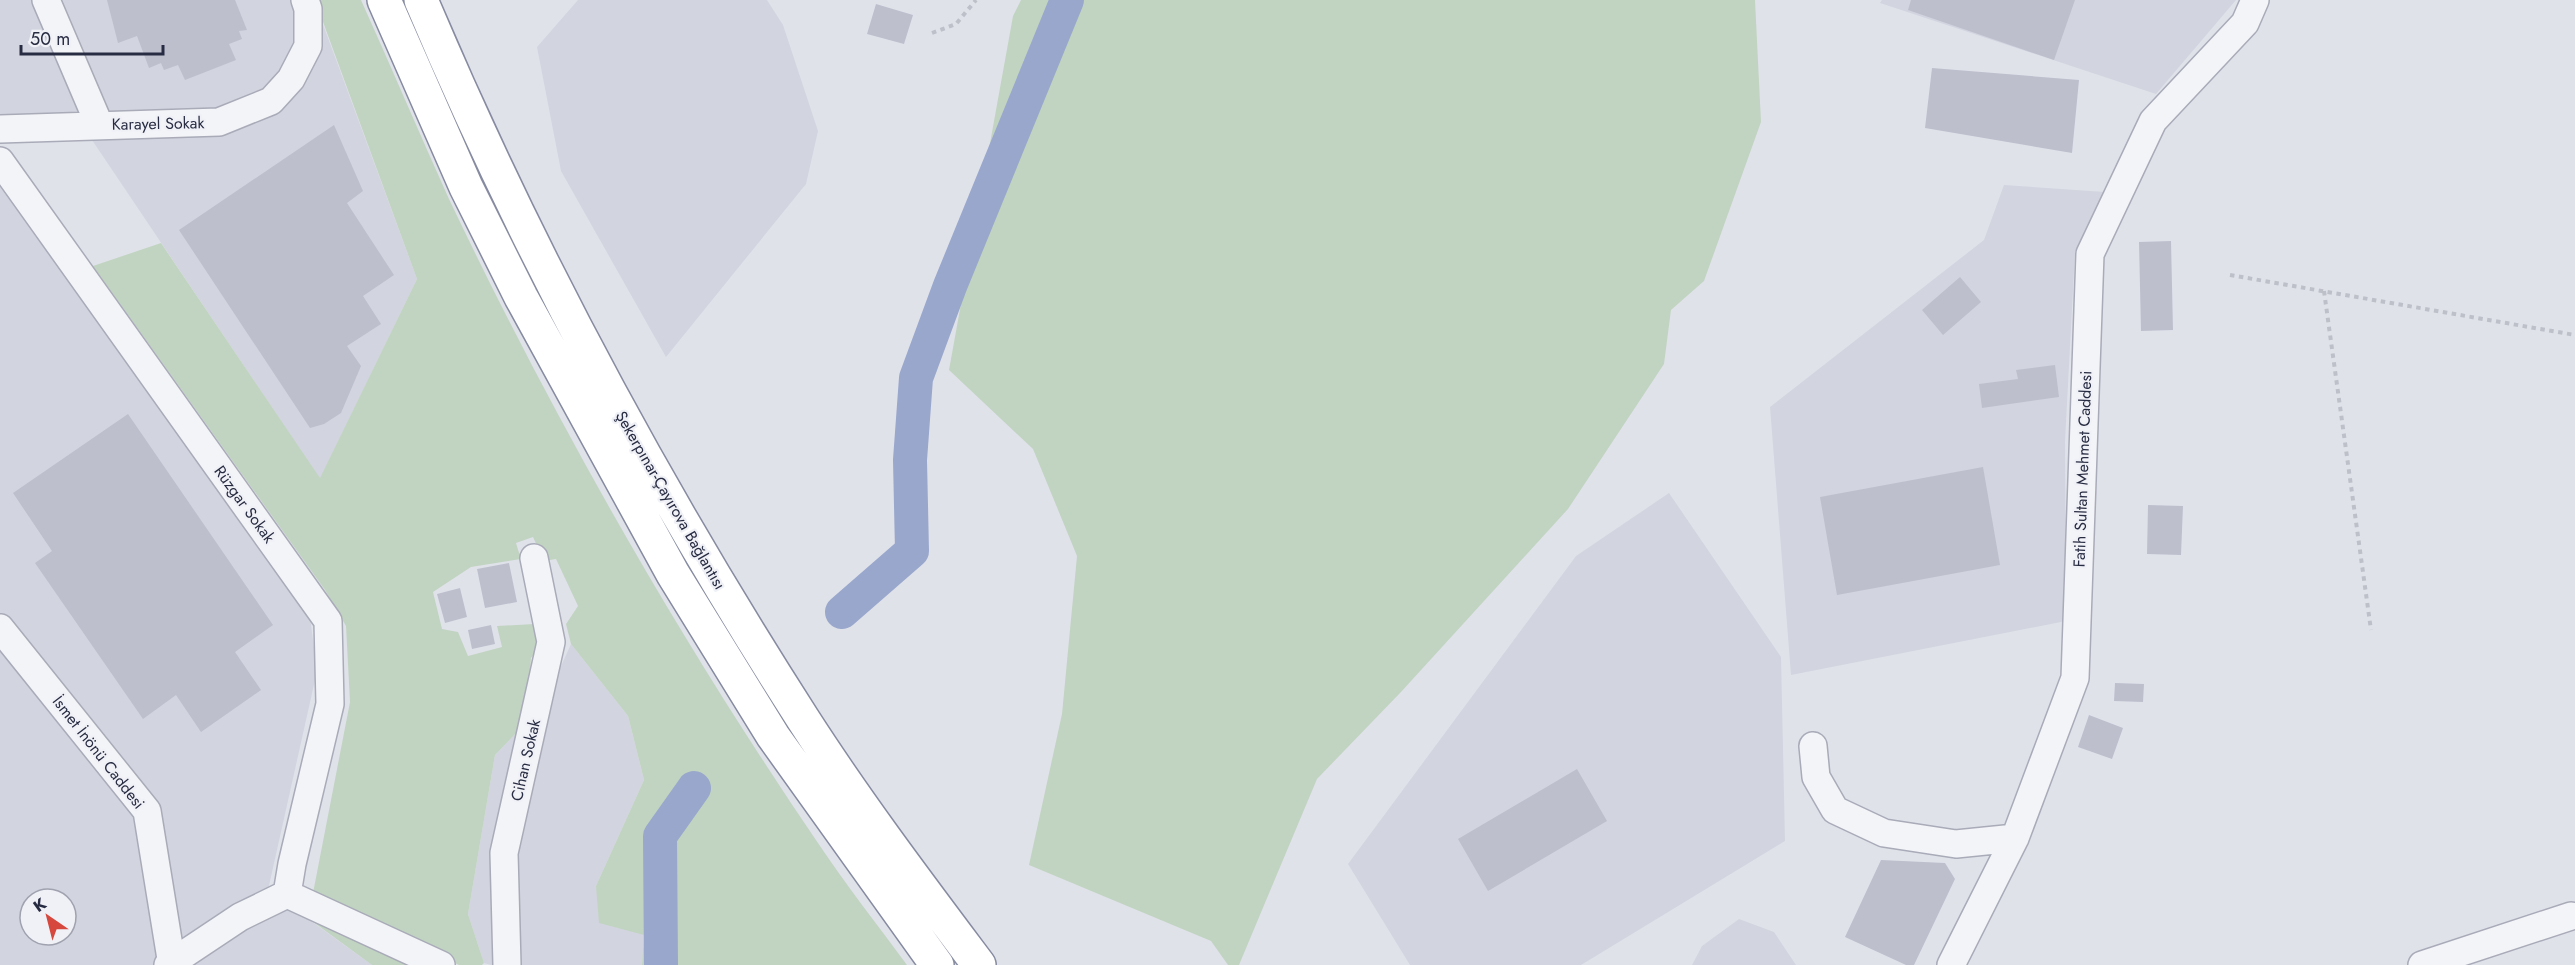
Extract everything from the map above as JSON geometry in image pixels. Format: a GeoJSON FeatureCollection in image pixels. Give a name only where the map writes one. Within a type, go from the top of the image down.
{"type":"FeatureCollection","features":[{"type":"Feature","properties":{"kind":"highway","name":"Şekerpınar-Çayırova Bağlantısı"},"geometry":{"type":"LineString","coordinates":[[384,0],[452,155],[516,287],[580,408],[673,574],[773,736],[937,965]]}},
{"type":"Feature","properties":{"kind":"highway","name":"Şekerpınar-Çayırova Bağlantısı"},"geometry":{"type":"LineString","coordinates":[[421,0],[461,94],[550,282],[606,388],[706,561],[803,720],[874,822],[980,965]]}},
{"type":"Feature","properties":{"kind":"street"},"geometry":{"type":"LineString","coordinates":[[46,0],[99,124]]}},
{"type":"Feature","properties":{"kind":"street","name":"Karayel Sokak"},"geometry":{"type":"LineString","coordinates":[[0,129],[99,124],[219,122],[271,101],[291,79],[308,46],[308,9],[305,0]]}},
{"type":"Feature","properties":{"kind":"street","name":"Fatih Sultan Mehmet Caddesi"},"geometry":{"type":"LineString","coordinates":[[1951,965],[2015,838],[2075,678],[2090,254],[2153,121],[2245,23],[2255,0]]}},
{"type":"Feature","properties":{"kind":"street","name":"Rüzgar Sokak"},"geometry":{"type":"LineString","coordinates":[[0,162],[328,621],[330,704],[287,894]]}},
{"type":"Feature","properties":{"kind":"street","name":"Cihan Sokak"},"geometry":{"type":"LineString","coordinates":[[507,965],[504,853],[551,642],[534,558]]}},
{"type":"Feature","properties":{"kind":"street","name":"İsmet İnönü Caddesi"},"geometry":{"type":"LineString","coordinates":[[0,628],[147,811],[171,965]]}},
{"type":"Feature","properties":{"kind":"street"},"geometry":{"type":"LineString","coordinates":[[1813,746],[1816,777],[1835,810],[1884,834],[1956,844],[2015,838]]}},
{"type":"Feature","properties":{"kind":"street"},"geometry":{"type":"LineString","coordinates":[[171,965],[240,917],[287,894],[441,965]]}},
{"type":"Feature","properties":{"kind":"street"},"geometry":{"type":"LineString","coordinates":[[2421,965],[2571,916]]}},
{"type":"Feature","properties":{"kind":"path"},"geometry":{"type":"LineString","coordinates":[[932,33],[956,24],[976,0]]}},
{"type":"Feature","properties":{"kind":"path"},"geometry":{"type":"LineString","coordinates":[[2230,275],[2575,335]]}},
{"type":"Feature","properties":{"kind":"path"},"geometry":{"type":"LineString","coordinates":[[2324,291],[2371,630]]}},
{"type":"Feature","properties":{"kind":"shaded area"},"geometry":{"type":"Polygon","coordinates":[[[0,0],[314,0],[417,279],[320,479],[92,140],[0,139],[0,0]]]}},
{"type":"Feature","properties":{"kind":"shaded area"},"geometry":{"type":"Polygon","coordinates":[[[578,0],[767,0],[783,25],[818,131],[806,184],[666,357],[561,171],[537,47],[578,0]]]}},
{"type":"Feature","properties":{"kind":"shaded area"},"geometry":{"type":"Polygon","coordinates":[[[1882,0],[2236,0],[2156,94],[1880,3],[1882,0]]]}},
{"type":"Feature","properties":{"kind":"shaded area"},"geometry":{"type":"Polygon","coordinates":[[[0,160],[310,617],[317,671],[268,890],[372,965],[0,965],[0,160]]]}},
{"type":"Feature","properties":{"kind":"shaded area"},"geometry":{"type":"Polygon","coordinates":[[[2004,185],[2105,192],[2075,252],[2065,441],[2066,621],[1791,675],[1770,407],[1984,240],[2004,185]]]}},
{"type":"Feature","properties":{"kind":"shaded area"},"geometry":{"type":"Polygon","coordinates":[[[1669,493],[1781,657],[1785,841],[1581,965],[1410,965],[1348,864],[1576,556],[1669,493]]]}},
{"type":"Feature","properties":{"kind":"shaded area"},"geometry":{"type":"Polygon","coordinates":[[[571,644],[628,716],[644,780],[596,886],[644,935],[642,965],[491,965],[484,963],[468,914],[495,755],[544,704],[571,644]]]}},
{"type":"Feature","properties":{"kind":"shaded area"},"geometry":{"type":"Polygon","coordinates":[[[1739,919],[1774,932],[1796,965],[1692,965],[1702,946],[1739,919]]]}},
{"type":"Feature","properties":{"kind":"green space"},"geometry":{"type":"Polygon","coordinates":[[[315,0],[361,0],[449,199],[532,365],[621,528],[717,688],[767,766],[829,859],[907,965],[642,965],[644,935],[599,923],[596,886],[644,780],[628,716],[571,644],[566,624],[578,606],[556,559],[544,561],[533,537],[516,543],[521,559],[471,567],[433,592],[442,629],[458,632],[468,656],[502,647],[497,626],[534,624],[540,646],[531,658],[527,714],[520,729],[495,755],[468,914],[484,963],[482,965],[459,965],[313,893],[350,702],[346,626],[325,590],[93,266],[161,243],[320,478],[417,279],[315,0]]]}},
{"type":"Feature","properties":{"kind":"green space"},"geometry":{"type":"Polygon","coordinates":[[[1021,0],[1755,0],[1761,122],[1704,281],[1671,310],[1664,364],[1568,509],[1401,692],[1317,779],[1239,965],[1228,965],[1211,941],[1029,865],[1062,714],[1077,556],[1033,449],[949,370],[1013,16],[1021,0]]]}},
{"type":"Feature","properties":{"kind":"green space"},"geometry":{"type":"Polygon","coordinates":[[[305,916],[408,965],[372,965],[305,916]]]}},
{"type":"Feature","properties":{"kind":"building"},"geometry":{"type":"Polygon","coordinates":[[[107,0],[235,0],[247,30],[239,31],[242,39],[229,44],[236,60],[185,80],[178,65],[164,70],[161,63],[149,68],[137,36],[118,43],[107,0]]]}},
{"type":"Feature","properties":{"kind":"building"},"geometry":{"type":"Polygon","coordinates":[[[1911,0],[2075,0],[2054,60],[1908,10],[1911,0]]]}},
{"type":"Feature","properties":{"kind":"building"},"geometry":{"type":"Polygon","coordinates":[[[876,4],[913,15],[904,44],[867,34],[876,4]]]}},
{"type":"Feature","properties":{"kind":"building"},"geometry":{"type":"Polygon","coordinates":[[[1932,68],[2079,80],[2072,153],[1925,128],[1932,68]]]}},
{"type":"Feature","properties":{"kind":"building"},"geometry":{"type":"Polygon","coordinates":[[[334,125],[363,191],[347,203],[394,275],[363,296],[381,324],[347,346],[361,366],[341,413],[324,424],[310,428],[179,230],[334,125]]]}},
{"type":"Feature","properties":{"kind":"building"},"geometry":{"type":"Polygon","coordinates":[[[2171,241],[2173,330],[2141,331],[2139,242],[2171,241]]]}},
{"type":"Feature","properties":{"kind":"building"},"geometry":{"type":"Polygon","coordinates":[[[1960,277],[1981,302],[1943,335],[1922,310],[1960,277]]]}},
{"type":"Feature","properties":{"kind":"building"},"geometry":{"type":"Polygon","coordinates":[[[2055,365],[2059,397],[1982,408],[1979,384],[2018,379],[2016,370],[2055,365]]]}},
{"type":"Feature","properties":{"kind":"building"},"geometry":{"type":"Polygon","coordinates":[[[128,414],[273,625],[235,652],[261,690],[201,732],[176,695],[143,719],[35,563],[52,551],[13,493],[128,414]]]}},
{"type":"Feature","properties":{"kind":"building"},"geometry":{"type":"Polygon","coordinates":[[[1983,467],[2000,565],[1837,595],[1820,497],[1983,467]]]}},
{"type":"Feature","properties":{"kind":"building"},"geometry":{"type":"Polygon","coordinates":[[[2148,505],[2183,506],[2181,555],[2147,554],[2148,505]]]}},
{"type":"Feature","properties":{"kind":"building"},"geometry":{"type":"Polygon","coordinates":[[[509,563],[517,602],[485,608],[477,569],[509,563]]]}},
{"type":"Feature","properties":{"kind":"building"},"geometry":{"type":"Polygon","coordinates":[[[460,588],[467,617],[445,623],[437,594],[460,588]]]}},
{"type":"Feature","properties":{"kind":"building"},"geometry":{"type":"Polygon","coordinates":[[[491,625],[495,644],[472,649],[468,630],[491,625]]]}},
{"type":"Feature","properties":{"kind":"building"},"geometry":{"type":"Polygon","coordinates":[[[2115,683],[2144,684],[2143,702],[2114,701],[2115,683]]]}},
{"type":"Feature","properties":{"kind":"building"},"geometry":{"type":"Polygon","coordinates":[[[2089,715],[2123,728],[2112,759],[2078,747],[2089,715]]]}},
{"type":"Feature","properties":{"kind":"building"},"geometry":{"type":"Polygon","coordinates":[[[1577,769],[1607,821],[1488,891],[1458,839],[1577,769]]]}},
{"type":"Feature","properties":{"kind":"building"},"geometry":{"type":"Polygon","coordinates":[[[1881,860],[1945,863],[1955,879],[1914,965],[1906,965],[1845,937],[1881,860]]]}},
{"type":"Feature","properties":{"kind":"waterway"},"geometry":{"type":"LineString","coordinates":[[842,612],[912,551],[910,460],[916,378],[950,286],[1067,0]]}},
{"type":"Feature","properties":{"kind":"waterway"},"geometry":{"type":"LineString","coordinates":[[661,965],[660,836],[694,788]]}}]}
